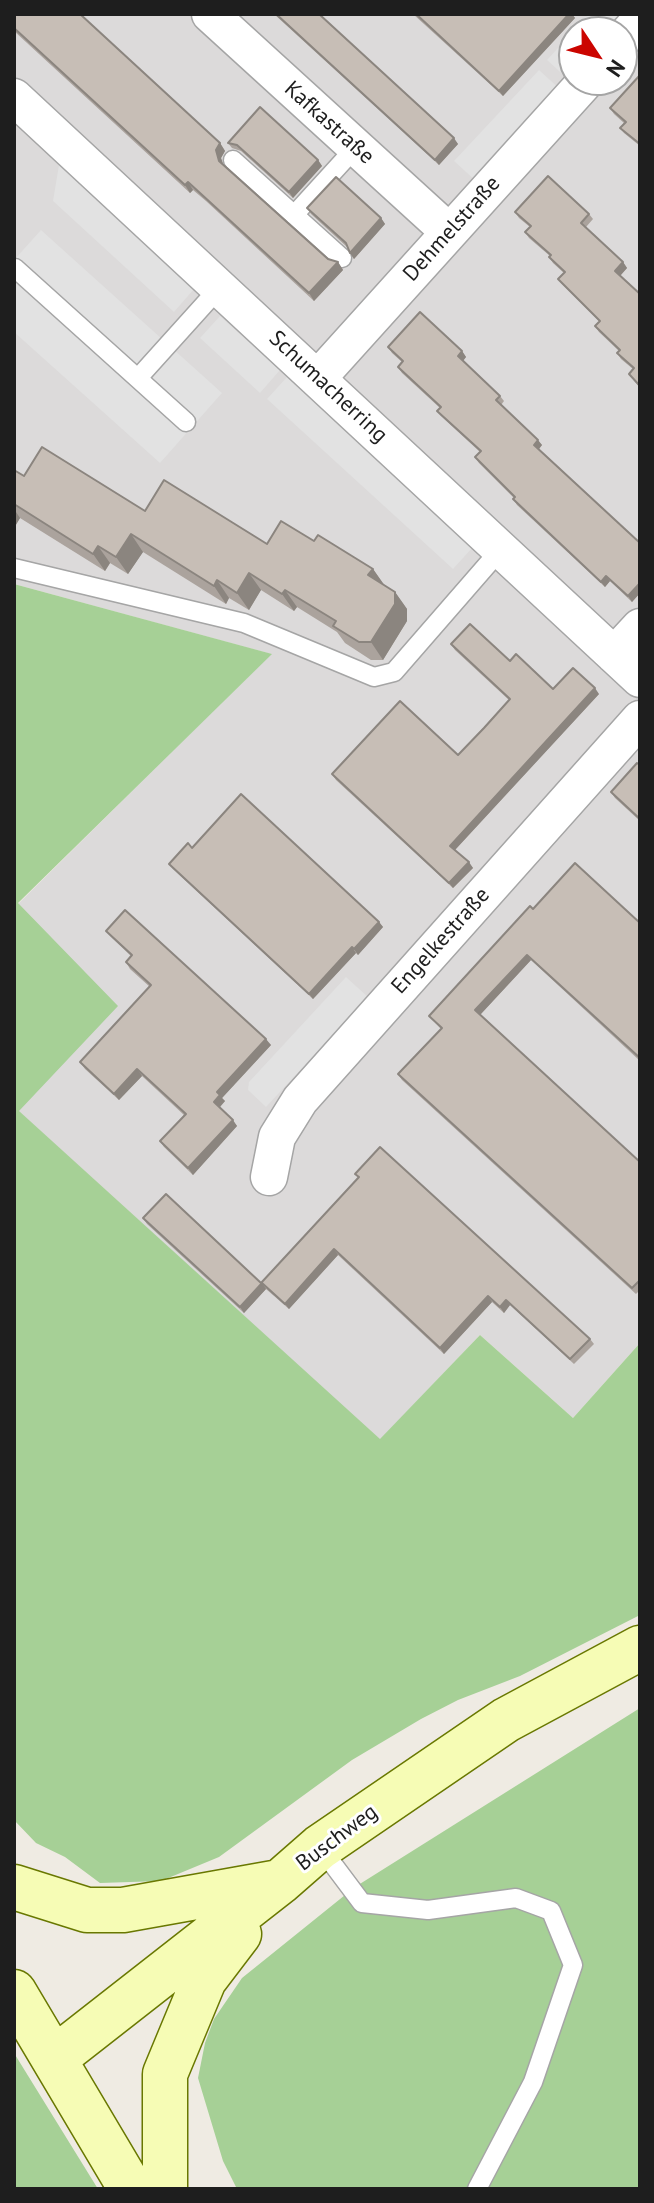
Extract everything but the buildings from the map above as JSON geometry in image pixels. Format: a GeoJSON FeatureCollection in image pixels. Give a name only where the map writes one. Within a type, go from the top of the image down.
{"type":"FeatureCollection","features":[{"type":"Feature","properties":{"kind":"main road","name":"Buschweg"},"geometry":{"type":"LineString","coordinates":[[55,2058],[280,1882],[320,1847],[506,1720],[640,1648]]}},
{"type":"Feature","properties":{"kind":"main road"},"geometry":{"type":"LineString","coordinates":[[14,1887],[87,1910],[123,1910],[280,1882]]}},
{"type":"Feature","properties":{"kind":"main road"},"geometry":{"type":"LineString","coordinates":[[165,2189],[165,2074],[204,1980],[280,1882]]}},
{"type":"Feature","properties":{"kind":"main road"},"geometry":{"type":"LineString","coordinates":[[14,1992],[131,2189]]}},
{"type":"Feature","properties":{"kind":"street","name":"Kafkastraße"},"geometry":{"type":"LineString","coordinates":[[210,14],[448,231]]}},
{"type":"Feature","properties":{"kind":"street","name":"Dehmelstraße"},"geometry":{"type":"LineString","coordinates":[[318,378],[572,96]]}},
{"type":"Feature","properties":{"kind":"street","name":"Schumacherring"},"geometry":{"type":"LineString","coordinates":[[18,111],[220,287],[627,667]]}},
{"type":"Feature","properties":{"kind":"street"},"geometry":{"type":"LineString","coordinates":[[627,667],[640,627]]}},
{"type":"Feature","properties":{"kind":"street","name":"Engelkestraße"},"geometry":{"type":"LineString","coordinates":[[269,1177],[277,1137],[300,1100],[640,719]]}},
{"type":"Feature","properties":{"kind":"lane"},"geometry":{"type":"LineString","coordinates":[[294,215],[356,147]]}},
{"type":"Feature","properties":{"kind":"lane"},"geometry":{"type":"LineString","coordinates":[[233,160],[342,258]]}},
{"type":"Feature","properties":{"kind":"lane"},"geometry":{"type":"LineString","coordinates":[[15,268],[186,422]]}},
{"type":"Feature","properties":{"kind":"lane"},"geometry":{"type":"LineString","coordinates":[[138,378],[220,287]]}},
{"type":"Feature","properties":{"kind":"lane"},"geometry":{"type":"LineString","coordinates":[[14,568],[244,623],[374,677],[394,672],[501,549]]}},
{"type":"Feature","properties":{"kind":"lane"},"geometry":{"type":"LineString","coordinates":[[320,1847],[362,1903],[428,1910],[516,1898],[551,1911],[573,1965],[533,2082],[477,2189]]}},
{"type":"Feature","properties":{"kind":"shaded area"},"geometry":{"type":"Polygon","coordinates":[[[14,14],[640,14],[640,1343],[573,1418],[480,1335],[380,1440],[18,1111],[18,904],[271,654],[14,584],[14,14]]]}},
{"type":"Feature","properties":{"kind":"shaded area"},"geometry":{"type":"Polygon","coordinates":[[[589,14],[630,14],[628,16],[587,16],[589,14]]]}},
{"type":"Feature","properties":{"kind":"shaded area"},"geometry":{"type":"Polygon","coordinates":[[[558,48],[558,70],[547,60],[558,48]]]}},
{"type":"Feature","properties":{"kind":"shaded area"},"geometry":{"type":"Polygon","coordinates":[[[539,70],[558,87],[558,93],[477,182],[454,161],[539,70]]]}},
{"type":"Feature","properties":{"kind":"shaded area"},"geometry":{"type":"Polygon","coordinates":[[[59,165],[194,289],[174,312],[53,201],[59,165]]]}},
{"type":"Feature","properties":{"kind":"shaded area"},"geometry":{"type":"Polygon","coordinates":[[[41,230],[222,393],[160,463],[14,332],[14,260],[41,230]]]}},
{"type":"Feature","properties":{"kind":"shaded area"},"geometry":{"type":"Polygon","coordinates":[[[220,316],[280,370],[260,393],[200,338],[220,316]]]}},
{"type":"Feature","properties":{"kind":"shaded area"},"geometry":{"type":"Polygon","coordinates":[[[287,377],[473,547],[453,569],[267,399],[287,377]]]}},
{"type":"Feature","properties":{"kind":"shaded area"},"geometry":{"type":"Polygon","coordinates":[[[346,977],[368,997],[266,1107],[248,1090],[249,1082],[346,977]]]}},
{"type":"Feature","properties":{"kind":"green space"},"geometry":{"type":"Polygon","coordinates":[[[14,584],[272,654],[18,903],[118,1006],[19,1111],[380,1439],[480,1335],[573,1418],[640,1343],[640,1615],[520,1676],[458,1700],[421,1719],[352,1760],[219,1857],[161,1881],[100,1883],[65,1857],[36,1843],[14,1820],[14,584]]]}},
{"type":"Feature","properties":{"kind":"green space"},"geometry":{"type":"Polygon","coordinates":[[[640,1708],[640,2189],[237,2189],[223,2161],[198,2078],[205,2043],[214,2019],[242,1978],[355,1887],[640,1708]]]}},
{"type":"Feature","properties":{"kind":"green space"},"geometry":{"type":"Polygon","coordinates":[[[14,2053],[98,2189],[14,2189],[14,2053]]]}}]}
